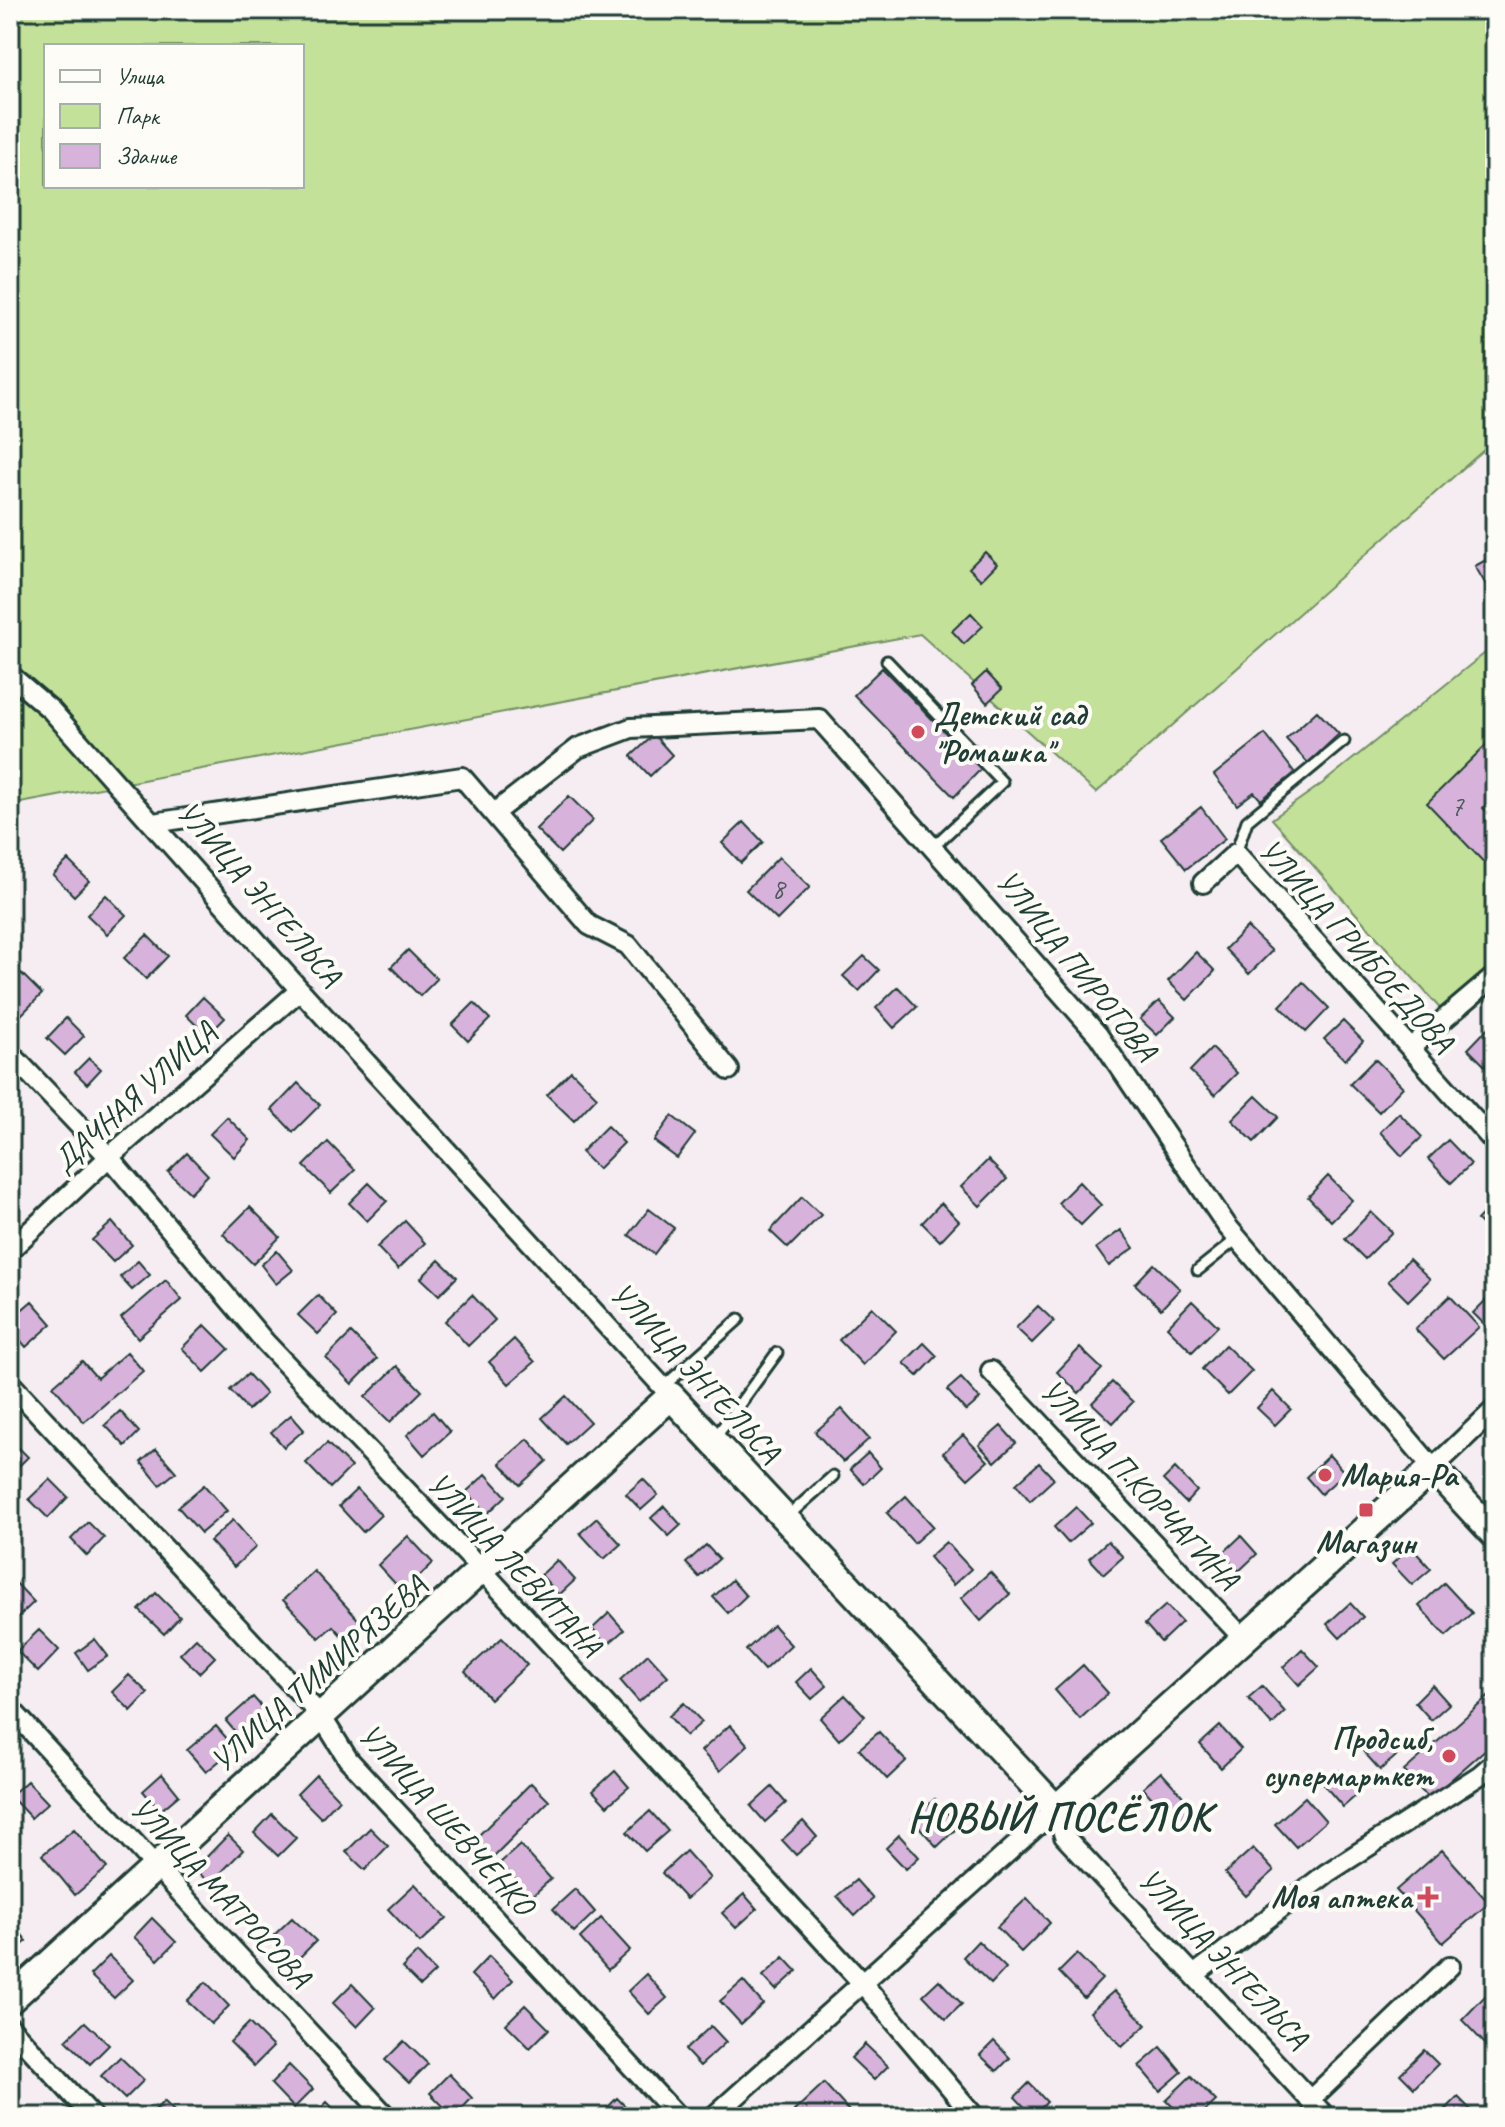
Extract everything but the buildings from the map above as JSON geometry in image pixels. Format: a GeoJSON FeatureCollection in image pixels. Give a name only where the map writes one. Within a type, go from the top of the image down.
{"type":"FeatureCollection","features":[{"type":"Feature","properties":{"kind":"street","name":"УЛИЦА ЭНГЕЛЬСА"},"geometry":{"type":"LineString","coordinates":[[10,675],[51,710],[300,990],[1056,1809],[1064,1836],[1326,2117]]}},
{"type":"Feature","properties":{"kind":"street","name":"УЛИЦА ПИРОГОВА"},"geometry":{"type":"LineString","coordinates":[[494,813],[578,748],[631,728],[819,719],[1098,1035],[1238,1238],[1433,1468],[1495,1535]]}},
{"type":"Feature","properties":{"kind":"street"},"geometry":{"type":"LineString","coordinates":[[153,823],[462,777],[589,925],[628,945],[729,1070]]}},
{"type":"Feature","properties":{"kind":"street","name":"УЛИЦА ГРИБОЕДОВА"},"geometry":{"type":"LineString","coordinates":[[1203,883],[1236,853],[1495,1143]]}},
{"type":"Feature","properties":{"kind":"street"},"geometry":{"type":"LineString","coordinates":[[1410,1048],[1495,976]]}},
{"type":"Feature","properties":{"kind":"street","name":"ДАЧНАЯ УЛИЦА"},"geometry":{"type":"LineString","coordinates":[[10,1250],[109,1157],[300,990]]}},
{"type":"Feature","properties":{"kind":"street","name":"УЛИЦА ЛЕВИТАНА"},"geometry":{"type":"LineString","coordinates":[[10,1053],[109,1157],[265,1342],[481,1569],[863,1984],[975,2117]]}},
{"type":"Feature","properties":{"kind":"street","name":"УЛИЦА П.КОРЧАГИНА"},"geometry":{"type":"LineString","coordinates":[[991,1371],[1244,1639]]}},
{"type":"Feature","properties":{"kind":"street","name":"УЛИЦА ШЕВЧЕНКО"},"geometry":{"type":"LineString","coordinates":[[10,1383],[321,1716],[348,1759],[678,2117]]}},
{"type":"Feature","properties":{"kind":"street","name":"УЛИЦА ТИМИРЯЗЕВА"},"geometry":{"type":"LineString","coordinates":[[10,2000],[481,1569],[667,1391]]}},
{"type":"Feature","properties":{"kind":"street"},"geometry":{"type":"LineString","coordinates":[[713,2117],[1495,1409]]}},
{"type":"Feature","properties":{"kind":"street","name":"УЛИЦА МАТРОСОВА"},"geometry":{"type":"LineString","coordinates":[[10,1708],[387,2117]]}},
{"type":"Feature","properties":{"kind":"street"},"geometry":{"type":"LineString","coordinates":[[1194,1975],[1327,1873],[1480,1775],[1495,1762]]}},
{"type":"Feature","properties":{"kind":"street"},"geometry":{"type":"LineString","coordinates":[[1310,2100],[1450,1966]]}},
{"type":"Feature","properties":{"kind":"street"},"geometry":{"type":"LineString","coordinates":[[10,2027],[93,2117]]}},
{"type":"Feature","properties":{"kind":"lane"},"geometry":{"type":"LineString","coordinates":[[887,661],[1002,782],[934,846]]}},
{"type":"Feature","properties":{"kind":"lane"},"geometry":{"type":"LineString","coordinates":[[1236,853],[1247,821],[1344,741]]}},
{"type":"Feature","properties":{"kind":"lane"},"geometry":{"type":"LineString","coordinates":[[1198,1270],[1238,1238]]}},
{"type":"Feature","properties":{"kind":"lane"},"geometry":{"type":"LineString","coordinates":[[667,1391],[739,1319]]}},
{"type":"Feature","properties":{"kind":"lane"},"geometry":{"type":"LineString","coordinates":[[713,1440],[777,1353]]}},
{"type":"Feature","properties":{"kind":"lane"},"geometry":{"type":"LineString","coordinates":[[786,1519],[833,1476]]}},
{"type":"Feature","properties":{"kind":"green space"},"geometry":{"type":"Polygon","coordinates":[[[10,10],[1495,10],[1495,440],[1096,793],[920,634],[10,805],[10,10]]]}},
{"type":"Feature","properties":{"kind":"green space"},"geometry":{"type":"Polygon","coordinates":[[[1495,645],[1495,969],[1444,1013],[1272,819],[1323,783],[1495,645]]]}},
{"type":"Feature","properties":{"kind":"place","name":"Детский сад \"Ромашка\""},"geometry":{"type":"Point","coordinates":[918,732]}},
{"type":"Feature","properties":{"kind":"place","name":"Мария-Ра"},"geometry":{"type":"Point","coordinates":[1325,1475]}},
{"type":"Feature","properties":{"kind":"place","name":"Магазин"},"geometry":{"type":"Point","coordinates":[1366,1510]}},
{"type":"Feature","properties":{"kind":"place","name":"Продсиб, супермарткет"},"geometry":{"type":"Point","coordinates":[1449,1756]}},
{"type":"Feature","properties":{"kind":"place","name":"Моя аптека"},"geometry":{"type":"Point","coordinates":[1428,1897]}},
{"type":"Feature","properties":{"kind":"district","name":"НОВЫЙ ПОСЁЛОК"},"geometry":{"type":"Point","coordinates":[1060,1816]}}]}
